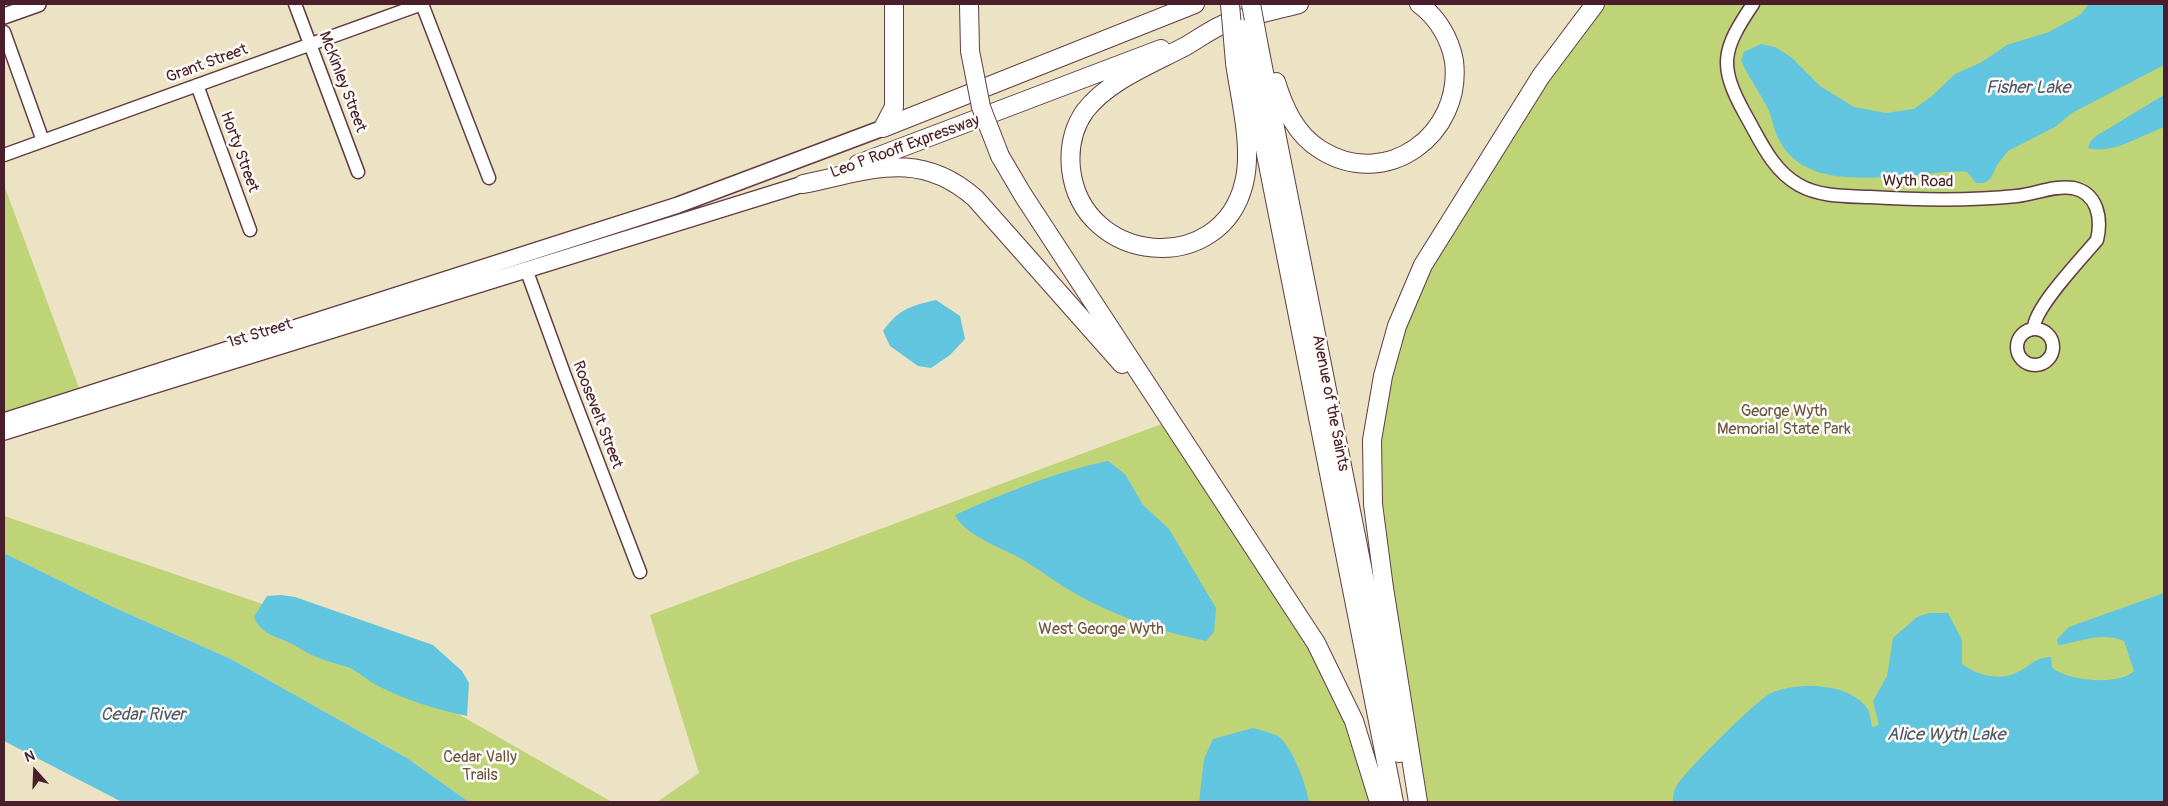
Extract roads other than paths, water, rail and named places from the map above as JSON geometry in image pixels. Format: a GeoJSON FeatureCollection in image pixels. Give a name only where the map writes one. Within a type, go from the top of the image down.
{"type":"FeatureCollection","features":[{"type":"Feature","properties":{"kind":"highway"},"geometry":{"type":"LineString","coordinates":[[882,128],[894,107],[894,4]]}},
{"type":"Feature","properties":{"kind":"highway"},"geometry":{"type":"LineString","coordinates":[[969,4],[970,51],[981,108],[1000,156],[1192,455],[1296,609],[1330,668],[1354,722],[1379,802]]}},
{"type":"Feature","properties":{"kind":"highway","name":"Leo P Rooff Expressway"},"geometry":{"type":"LineString","coordinates":[[882,128],[1195,4]]}},
{"type":"Feature","properties":{"kind":"highway"},"geometry":{"type":"LineString","coordinates":[[1230,4],[1252,56],[1296,126],[1312,143],[1334,156],[1357,163],[1373,164],[1395,159],[1420,146],[1441,124],[1450,103],[1456,79],[1449,43],[1438,21],[1419,4]]}},
{"type":"Feature","properties":{"kind":"highway","name":"Avenue of the Saints"},"geometry":{"type":"LineString","coordinates":[[1237,4],[1252,56],[1409,802]]}},
{"type":"Feature","properties":{"kind":"highway","name":"Avenue of the Saints"},"geometry":{"type":"LineString","coordinates":[[1252,4],[1252,56],[1394,802]]}},
{"type":"Feature","properties":{"kind":"highway","name":"Leo P Rooff Expressway"},"geometry":{"type":"LineString","coordinates":[[803,184],[920,142],[1275,4]]}},
{"type":"Feature","properties":{"kind":"highway"},"geometry":{"type":"LineString","coordinates":[[1252,56],[1244,185],[1229,214],[1220,225],[1197,240],[1172,248],[1136,246],[1106,231],[1096,223],[1082,203],[1072,177],[1070,151],[1084,113],[1104,92],[1228,23],[1299,4]]}},
{"type":"Feature","properties":{"kind":"highway"},"geometry":{"type":"LineString","coordinates":[[1418,802],[1374,525],[1372,460],[1379,397],[1398,326],[1423,264],[1541,76],[1595,4]]}},
{"type":"Feature","properties":{"kind":"highway"},"geometry":{"type":"LineString","coordinates":[[803,184],[899,166],[932,171],[963,187],[1006,231],[1103,340],[1192,455]]}},
{"type":"Feature","properties":{"kind":"main road"},"geometry":{"type":"LineString","coordinates":[[4,16],[38,4]]}},
{"type":"Feature","properties":{"kind":"main road","name":"Leo P Rooff Expressway"},"geometry":{"type":"LineString","coordinates":[[525,262],[882,128]]}},
{"type":"Feature","properties":{"kind":"main road","name":"Leo P Rooff Expressway"},"geometry":{"type":"LineString","coordinates":[[525,262],[803,184]]}},
{"type":"Feature","properties":{"kind":"main road","name":"1st Street"},"geometry":{"type":"LineString","coordinates":[[4,420],[525,262]]}},
{"type":"Feature","properties":{"kind":"main road","name":"1st Street"},"geometry":{"type":"LineString","coordinates":[[4,432],[525,262]]}},
{"type":"Feature","properties":{"kind":"street","name":"McKinley Street"},"geometry":{"type":"LineString","coordinates":[[295,4],[358,172]]}},
{"type":"Feature","properties":{"kind":"street","name":"Grant Street"},"geometry":{"type":"LineString","coordinates":[[4,155],[309,43],[422,4]]}},
{"type":"Feature","properties":{"kind":"street"},"geometry":{"type":"LineString","coordinates":[[422,4],[488,178]]}},
{"type":"Feature","properties":{"kind":"street","name":"Wyth Road"},"geometry":{"type":"LineString","coordinates":[[1753,4],[1737,27],[1729,44],[1726,63],[1727,79],[1772,162],[1784,175],[1799,186],[1815,192],[1836,195],[1935,200],[2018,196],[2062,188],[2074,188],[2086,194],[2095,204],[2100,228],[2097,240],[2044,304],[2034,320],[2034,328]]}},
{"type":"Feature","properties":{"kind":"street"},"geometry":{"type":"LineString","coordinates":[[4,32],[43,141]]}},
{"type":"Feature","properties":{"kind":"street","name":"Horty Street"},"geometry":{"type":"LineString","coordinates":[[197,85],[250,230]]}},
{"type":"Feature","properties":{"kind":"street","name":"Roosevelt Street"},"geometry":{"type":"LineString","coordinates":[[525,262],[562,369],[640,572]]}},
{"type":"Feature","properties":{"kind":"water","name":"Fisher Lake"},"geometry":{"type":"Polygon","coordinates":[[[2089,4],[2164,4],[2164,65],[2072,113],[2055,127],[2008,151],[1997,165],[1991,178],[1984,183],[1976,183],[1967,172],[1870,178],[1833,176],[1800,164],[1787,152],[1777,136],[1769,110],[1741,60],[1744,52],[1761,44],[1775,47],[1791,57],[1820,86],[1854,107],[1886,113],[1914,109],[1932,96],[1955,74],[1982,62],[2007,45],[2049,32],[2080,15],[2089,4]]]}},
{"type":"Feature","properties":{"kind":"water","name":"Fisher Lake"},"geometry":{"type":"Polygon","coordinates":[[[2164,95],[2164,127],[2117,147],[2107,149],[2088,148],[2090,142],[2096,136],[2164,95]]]}},
{"type":"Feature","properties":{"kind":"water"},"geometry":{"type":"Polygon","coordinates":[[[936,300],[960,316],[965,339],[950,355],[931,368],[918,366],[890,346],[883,331],[900,313],[919,304],[936,300]]]}},
{"type":"Feature","properties":{"kind":"water"},"geometry":{"type":"Polygon","coordinates":[[[1108,461],[1125,474],[1143,505],[1169,529],[1216,608],[1214,632],[1206,641],[1140,623],[1107,610],[1069,590],[1018,557],[992,545],[966,529],[955,515],[1030,484],[1108,461]]]}},
{"type":"Feature","properties":{"kind":"water","name":"Cedar River"},"geometry":{"type":"Polygon","coordinates":[[[4,553],[113,607],[231,659],[407,758],[469,802],[122,802],[4,741],[4,553]]]}},
{"type":"Feature","properties":{"kind":"water","name":"Alice Wyth Lake"},"geometry":{"type":"Polygon","coordinates":[[[2164,593],[2164,802],[1673,802],[1676,787],[1691,768],[1737,722],[1771,693],[1782,689],[1808,686],[1835,689],[1848,693],[1858,699],[1868,710],[1872,727],[1879,725],[1873,701],[1887,676],[1893,638],[1917,617],[1929,613],[1948,613],[1962,640],[1962,664],[1976,672],[1990,676],[2005,676],[2020,671],[2038,660],[2051,657],[2052,667],[2068,676],[2093,680],[2117,679],[2127,676],[2134,671],[2124,641],[2116,638],[2099,637],[2058,645],[2057,639],[2069,627],[2164,593]]]}},
{"type":"Feature","properties":{"kind":"water"},"geometry":{"type":"Polygon","coordinates":[[[267,596],[295,597],[433,645],[462,671],[469,683],[467,716],[409,700],[376,685],[350,668],[314,656],[267,633],[254,617],[267,596]]]}},
{"type":"Feature","properties":{"kind":"water"},"geometry":{"type":"Polygon","coordinates":[[[1253,728],[1276,735],[1282,739],[1293,755],[1302,776],[1309,802],[1199,802],[1204,759],[1213,739],[1253,728]]]}},
{"type":"Feature","properties":{"kind":"park label","name":"George Wyth Memorial State Park"},"geometry":{"type":"Point","coordinates":[1784,421]}},
{"type":"Feature","properties":{"kind":"park label","name":"West George Wyth"},"geometry":{"type":"Point","coordinates":[1101,630]}},
{"type":"Feature","properties":{"kind":"park label","name":"Cedar Vally Trails"},"geometry":{"type":"Point","coordinates":[480,767]}}]}
